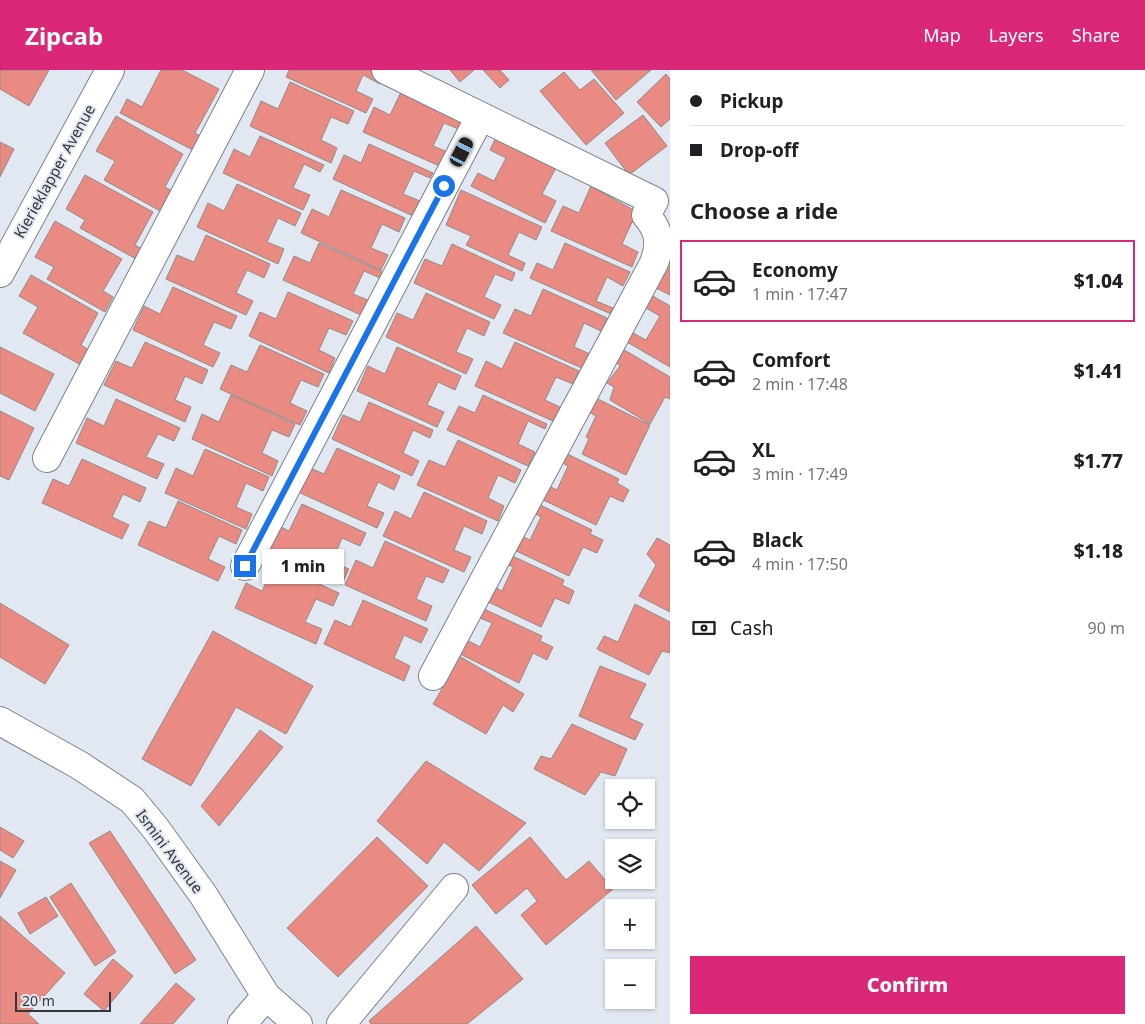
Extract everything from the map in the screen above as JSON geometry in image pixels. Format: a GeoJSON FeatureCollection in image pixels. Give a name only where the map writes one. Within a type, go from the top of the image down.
{"type":"FeatureCollection","features":[{"type":"Feature","properties":{"kind":"street","name":"Kierieklapper Avenue"},"geometry":{"type":"LineString","coordinates":[[0,273],[6,243],[110,70]]}},
{"type":"Feature","properties":{"kind":"street"},"geometry":{"type":"LineString","coordinates":[[47,458],[250,70]]}},
{"type":"Feature","properties":{"kind":"street"},"geometry":{"type":"LineString","coordinates":[[386,70],[654,201],[646,215],[656,228],[659,238],[659,251],[433,676]]}},
{"type":"Feature","properties":{"kind":"street"},"geometry":{"type":"LineString","coordinates":[[245,566],[480,117]]}},
{"type":"Feature","properties":{"kind":"street","name":"Ismini Avenue"},"geometry":{"type":"LineString","coordinates":[[0,721],[80,765],[132,800],[156,829],[204,896],[266,996],[298,1024]]}},
{"type":"Feature","properties":{"kind":"street"},"geometry":{"type":"LineString","coordinates":[[341,1024],[454,888]]}},
{"type":"Feature","properties":{"kind":"street"},"geometry":{"type":"LineString","coordinates":[[242,1024],[266,996]]}},
{"type":"Feature","properties":{"kind":"building"},"geometry":{"type":"Polygon","coordinates":[[[0,70],[49,70],[29,106],[0,89],[0,70]]]}},
{"type":"Feature","properties":{"kind":"building"},"geometry":{"type":"Polygon","coordinates":[[[161,70],[182,70],[219,89],[195,133],[206,139],[199,153],[120,113],[127,99],[142,107],[161,70]]]}},
{"type":"Feature","properties":{"kind":"building"},"geometry":{"type":"Polygon","coordinates":[[[289,70],[372,70],[383,75],[380,84],[363,75],[356,91],[373,99],[366,113],[286,77],[289,70]]]}},
{"type":"Feature","properties":{"kind":"building"},"geometry":{"type":"Polygon","coordinates":[[[450,70],[474,70],[460,82],[450,70]]]}},
{"type":"Feature","properties":{"kind":"building"},"geometry":{"type":"Polygon","coordinates":[[[483,70],[500,70],[509,80],[500,88],[483,70]]]}},
{"type":"Feature","properties":{"kind":"building"},"geometry":{"type":"Polygon","coordinates":[[[591,70],[651,70],[616,100],[591,70]]]}},
{"type":"Feature","properties":{"kind":"building"},"geometry":{"type":"Polygon","coordinates":[[[564,72],[580,90],[594,79],[624,113],[586,145],[540,91],[564,72]]]}},
{"type":"Feature","properties":{"kind":"building"},"geometry":{"type":"Polygon","coordinates":[[[666,74],[670,79],[670,119],[661,127],[637,102],[666,74]]]}},
{"type":"Feature","properties":{"kind":"building"},"geometry":{"type":"Polygon","coordinates":[[[290,82],[354,111],[348,124],[331,117],[321,140],[337,148],[331,163],[250,126],[261,101],[278,109],[290,82]]]}},
{"type":"Feature","properties":{"kind":"building"},"geometry":{"type":"Polygon","coordinates":[[[403,88],[467,117],[461,130],[444,123],[433,146],[450,153],[444,168],[363,132],[374,107],[390,115],[403,88]]]}},
{"type":"Feature","properties":{"kind":"building"},"geometry":{"type":"Polygon","coordinates":[[[643,115],[667,146],[629,175],[605,143],[643,115]]]}},
{"type":"Feature","properties":{"kind":"building"},"geometry":{"type":"Polygon","coordinates":[[[116,116],[183,154],[165,187],[174,192],[162,212],[104,180],[115,161],[96,151],[116,116]]]}},
{"type":"Feature","properties":{"kind":"building"},"geometry":{"type":"Polygon","coordinates":[[[497,135],[557,166],[542,194],[556,201],[545,223],[471,186],[478,173],[494,181],[506,158],[490,150],[497,135]]]}},
{"type":"Feature","properties":{"kind":"building"},"geometry":{"type":"Polygon","coordinates":[[[260,136],[324,165],[320,172],[304,164],[293,188],[310,195],[303,210],[223,173],[234,149],[250,157],[260,136]]]}},
{"type":"Feature","properties":{"kind":"building"},"geometry":{"type":"Polygon","coordinates":[[[0,142],[14,149],[0,177],[0,142]]]}},
{"type":"Feature","properties":{"kind":"building"},"geometry":{"type":"Polygon","coordinates":[[[369,144],[433,173],[430,178],[414,171],[403,194],[420,201],[413,216],[333,179],[344,155],[361,163],[369,144]]]}},
{"type":"Feature","properties":{"kind":"building"},"geometry":{"type":"Polygon","coordinates":[[[85,175],[153,212],[135,245],[144,250],[138,260],[80,228],[85,220],[66,209],[85,175]]]}},
{"type":"Feature","properties":{"kind":"building"},"geometry":{"type":"Polygon","coordinates":[[[237,184],[301,213],[295,226],[278,218],[267,242],[284,249],[278,264],[197,227],[208,203],[224,211],[237,184]]]}},
{"type":"Feature","properties":{"kind":"building"},"geometry":{"type":"Polygon","coordinates":[[[591,186],[637,212],[649,229],[632,222],[622,244],[638,252],[632,267],[551,231],[563,206],[579,213],[591,186]]]}},
{"type":"Feature","properties":{"kind":"building"},"geometry":{"type":"Polygon","coordinates":[[[341,190],[405,218],[399,232],[382,224],[371,248],[388,255],[381,270],[301,233],[312,209],[329,217],[341,190]]]}},
{"type":"Feature","properties":{"kind":"building"},"geometry":{"type":"Polygon","coordinates":[[[461,190],[542,227],[536,240],[519,232],[508,255],[525,263],[522,271],[466,245],[471,236],[446,225],[461,190]]]}},
{"type":"Feature","properties":{"kind":"building"},"geometry":{"type":"Polygon","coordinates":[[[55,221],[122,259],[103,291],[113,297],[105,312],[47,279],[54,267],[35,257],[55,221]]]}},
{"type":"Feature","properties":{"kind":"building"},"geometry":{"type":"Polygon","coordinates":[[[206,235],[270,264],[264,278],[247,270],[236,293],[253,301],[246,315],[166,279],[177,255],[194,262],[206,235]]]}},
{"type":"Feature","properties":{"kind":"building"},"geometry":{"type":"Polygon","coordinates":[[[319,243],[383,272],[380,278],[364,271],[353,294],[370,301],[363,316],[283,280],[294,256],[310,263],[319,243]]]}},
{"type":"Feature","properties":{"kind":"building"},"geometry":{"type":"Polygon","coordinates":[[[565,243],[630,272],[623,286],[607,277],[596,301],[613,308],[611,314],[530,278],[537,263],[553,270],[565,243]]]}},
{"type":"Feature","properties":{"kind":"building"},"geometry":{"type":"Polygon","coordinates":[[[452,244],[515,273],[512,281],[495,274],[484,297],[501,305],[494,319],[414,283],[425,259],[442,266],[452,244]]]}},
{"type":"Feature","properties":{"kind":"building"},"geometry":{"type":"Polygon","coordinates":[[[670,262],[670,295],[656,288],[670,262]]]}},
{"type":"Feature","properties":{"kind":"building"},"geometry":{"type":"Polygon","coordinates":[[[31,275],[98,313],[81,345],[89,350],[81,365],[23,333],[38,307],[19,296],[31,275]]]}},
{"type":"Feature","properties":{"kind":"building"},"geometry":{"type":"Polygon","coordinates":[[[173,287],[237,316],[231,329],[214,322],[203,345],[220,353],[213,367],[133,330],[144,306],[160,314],[173,287]]]}},
{"type":"Feature","properties":{"kind":"building"},"geometry":{"type":"Polygon","coordinates":[[[543,289],[607,318],[601,331],[584,323],[574,347],[590,354],[584,369],[503,333],[515,309],[531,316],[543,289]]]}},
{"type":"Feature","properties":{"kind":"building"},"geometry":{"type":"Polygon","coordinates":[[[288,292],[353,321],[346,335],[329,328],[319,350],[335,358],[329,373],[249,336],[260,312],[276,319],[288,292]]]}},
{"type":"Feature","properties":{"kind":"building"},"geometry":{"type":"Polygon","coordinates":[[[646,292],[670,306],[670,367],[620,338],[626,329],[646,340],[660,316],[639,304],[646,292]]]}},
{"type":"Feature","properties":{"kind":"building"},"geometry":{"type":"Polygon","coordinates":[[[426,293],[490,322],[484,336],[467,328],[456,352],[473,359],[466,374],[386,337],[397,313],[413,320],[426,293]]]}},
{"type":"Feature","properties":{"kind":"building"},"geometry":{"type":"Polygon","coordinates":[[[145,342],[208,370],[202,384],[185,376],[175,400],[191,407],[185,422],[104,385],[116,361],[132,368],[145,342]]]}},
{"type":"Feature","properties":{"kind":"building"},"geometry":{"type":"Polygon","coordinates":[[[515,342],[579,371],[573,384],[556,377],[545,400],[562,408],[555,422],[475,386],[486,361],[502,369],[515,342]]]}},
{"type":"Feature","properties":{"kind":"building"},"geometry":{"type":"Polygon","coordinates":[[[260,345],[324,374],[318,387],[301,380],[290,403],[307,411],[300,425],[220,389],[231,365],[247,372],[260,345]]]}},
{"type":"Feature","properties":{"kind":"building"},"geometry":{"type":"Polygon","coordinates":[[[616,345],[670,377],[670,399],[665,397],[650,424],[610,400],[614,387],[607,383],[620,366],[610,356],[616,345]]]}},
{"type":"Feature","properties":{"kind":"building"},"geometry":{"type":"Polygon","coordinates":[[[0,347],[54,374],[35,411],[0,393],[0,347]]]}},
{"type":"Feature","properties":{"kind":"building"},"geometry":{"type":"Polygon","coordinates":[[[397,347],[461,376],[455,390],[438,382],[427,405],[444,412],[437,427],[357,391],[368,366],[385,374],[397,347]]]}},
{"type":"Feature","properties":{"kind":"building"},"geometry":{"type":"Polygon","coordinates":[[[231,395],[295,424],[289,437],[272,430],[262,453],[278,461],[272,476],[192,439],[202,414],[219,422],[231,395]]]}},
{"type":"Feature","properties":{"kind":"building"},"geometry":{"type":"Polygon","coordinates":[[[483,395],[547,424],[545,429],[528,421],[518,444],[535,452],[528,466],[447,430],[459,406],[475,413],[483,395]]]}},
{"type":"Feature","properties":{"kind":"building"},"geometry":{"type":"Polygon","coordinates":[[[590,395],[650,425],[626,475],[582,454],[589,439],[586,437],[596,416],[583,409],[590,395]]]}},
{"type":"Feature","properties":{"kind":"building"},"geometry":{"type":"Polygon","coordinates":[[[116,399],[180,428],[174,441],[158,434],[146,457],[164,464],[157,479],[76,443],[87,418],[104,426],[116,399]]]}},
{"type":"Feature","properties":{"kind":"building"},"geometry":{"type":"Polygon","coordinates":[[[369,402],[433,430],[430,438],[413,430],[403,453],[419,461],[412,476],[332,439],[343,415],[360,422],[369,402]]]}},
{"type":"Feature","properties":{"kind":"building"},"geometry":{"type":"Polygon","coordinates":[[[0,411],[34,428],[9,480],[0,476],[0,411]]]}},
{"type":"Feature","properties":{"kind":"building"},"geometry":{"type":"Polygon","coordinates":[[[458,440],[521,470],[515,483],[498,475],[488,498],[504,506],[498,521],[417,485],[429,460],[445,467],[458,440]]]}},
{"type":"Feature","properties":{"kind":"building"},"geometry":{"type":"Polygon","coordinates":[[[337,448],[400,476],[394,490],[378,482],[367,506],[384,513],[377,528],[296,491],[308,467],[324,474],[337,448]]]}},
{"type":"Feature","properties":{"kind":"building"},"geometry":{"type":"Polygon","coordinates":[[[205,449],[269,477],[263,491],[246,483],[236,507],[252,514],[246,529],[165,493],[176,468],[193,476],[205,449]]]}},
{"type":"Feature","properties":{"kind":"building"},"geometry":{"type":"Polygon","coordinates":[[[561,451],[619,479],[617,483],[629,490],[623,502],[610,496],[596,525],[537,497],[543,483],[557,490],[568,466],[557,460],[561,451]]]}},
{"type":"Feature","properties":{"kind":"building"},"geometry":{"type":"Polygon","coordinates":[[[82,459],[146,488],[140,502],[123,494],[112,517],[129,525],[122,539],[42,503],[53,479],[69,486],[82,459]]]}},
{"type":"Feature","properties":{"kind":"building"},"geometry":{"type":"Polygon","coordinates":[[[424,492],[487,521],[482,534],[464,526],[454,550],[471,557],[464,572],[383,536],[395,511],[411,519],[424,492]]]}},
{"type":"Feature","properties":{"kind":"building"},"geometry":{"type":"Polygon","coordinates":[[[178,501],[242,530],[236,544],[219,536],[208,559],[225,567],[218,581],[138,545],[149,521],[166,528],[178,501]]]}},
{"type":"Feature","properties":{"kind":"building"},"geometry":{"type":"Polygon","coordinates":[[[534,502],[592,530],[590,534],[603,540],[597,553],[583,547],[569,576],[510,548],[517,534],[530,540],[541,517],[530,511],[534,502]]]}},
{"type":"Feature","properties":{"kind":"building"},"geometry":{"type":"Polygon","coordinates":[[[302,504],[366,533],[360,546],[342,538],[332,562],[349,569],[342,584],[262,548],[273,523],[289,531],[302,504]]]}},
{"type":"Feature","properties":{"kind":"building"},"geometry":{"type":"Polygon","coordinates":[[[657,538],[670,545],[670,612],[639,596],[656,565],[647,554],[657,538]]]}},
{"type":"Feature","properties":{"kind":"building"},"geometry":{"type":"Polygon","coordinates":[[[385,541],[449,570],[443,583],[426,576],[416,599],[432,606],[426,621],[345,585],[356,560],[373,568],[385,541]]]}},
{"type":"Feature","properties":{"kind":"building"},"geometry":{"type":"Polygon","coordinates":[[[506,553],[564,580],[562,585],[574,591],[569,604],[555,598],[541,627],[482,599],[488,584],[502,591],[513,567],[502,562],[506,553]]]}},
{"type":"Feature","properties":{"kind":"building"},"geometry":{"type":"Polygon","coordinates":[[[275,564],[339,593],[333,606],[316,599],[305,622],[322,629],[316,644],[235,608],[246,583],[262,591],[275,564]]]}},
{"type":"Feature","properties":{"kind":"building"},"geometry":{"type":"Polygon","coordinates":[[[363,600],[428,629],[421,643],[404,635],[394,658],[410,666],[404,681],[324,644],[335,620],[351,627],[363,600]]]}},
{"type":"Feature","properties":{"kind":"building"},"geometry":{"type":"Polygon","coordinates":[[[0,603],[69,645],[45,684],[0,657],[0,603]]]}},
{"type":"Feature","properties":{"kind":"building"},"geometry":{"type":"Polygon","coordinates":[[[635,604],[670,622],[670,653],[662,651],[649,675],[597,649],[604,636],[618,642],[635,604]]]}},
{"type":"Feature","properties":{"kind":"building"},"geometry":{"type":"Polygon","coordinates":[[[484,609],[542,636],[540,641],[553,647],[547,660],[533,653],[519,683],[460,654],[467,640],[480,647],[492,623],[480,618],[484,609]]]}},
{"type":"Feature","properties":{"kind":"building"},"geometry":{"type":"Polygon","coordinates":[[[213,631],[313,686],[286,734],[236,707],[191,786],[142,759],[213,631]]]}},
{"type":"Feature","properties":{"kind":"building"},"geometry":{"type":"Polygon","coordinates":[[[454,653],[524,694],[513,712],[503,705],[486,734],[433,704],[449,677],[442,673],[454,653]]]}},
{"type":"Feature","properties":{"kind":"building"},"geometry":{"type":"Polygon","coordinates":[[[600,666],[646,684],[629,718],[643,724],[635,740],[579,716],[600,666]]]}},
{"type":"Feature","properties":{"kind":"building"},"geometry":{"type":"Polygon","coordinates":[[[572,724],[627,749],[615,776],[601,772],[585,795],[534,769],[541,756],[551,759],[572,724]]]}},
{"type":"Feature","properties":{"kind":"building"},"geometry":{"type":"Polygon","coordinates":[[[260,730],[283,747],[219,826],[201,806],[260,730]]]}},
{"type":"Feature","properties":{"kind":"building"},"geometry":{"type":"Polygon","coordinates":[[[426,761],[526,823],[479,871],[444,842],[427,864],[377,821],[426,761]]]}},
{"type":"Feature","properties":{"kind":"building"},"geometry":{"type":"Polygon","coordinates":[[[0,827],[24,841],[13,858],[0,850],[0,827]]]}},
{"type":"Feature","properties":{"kind":"building"},"geometry":{"type":"Polygon","coordinates":[[[110,831],[196,960],[175,974],[89,843],[110,831]]]}},
{"type":"Feature","properties":{"kind":"building"},"geometry":{"type":"Polygon","coordinates":[[[377,837],[428,886],[338,977],[287,928],[377,837]]]}},
{"type":"Feature","properties":{"kind":"building"},"geometry":{"type":"Polygon","coordinates":[[[530,837],[566,880],[589,861],[605,880],[605,889],[613,889],[546,945],[521,915],[537,901],[527,888],[496,914],[472,885],[530,837]]]}},
{"type":"Feature","properties":{"kind":"building"},"geometry":{"type":"Polygon","coordinates":[[[0,861],[16,870],[0,898],[0,861]]]}},
{"type":"Feature","properties":{"kind":"building"},"geometry":{"type":"Polygon","coordinates":[[[71,883],[116,952],[95,966],[50,897],[71,883]]]}},
{"type":"Feature","properties":{"kind":"building"},"geometry":{"type":"Polygon","coordinates":[[[46,897],[58,916],[30,934],[18,913],[46,897]]]}},
{"type":"Feature","properties":{"kind":"building"},"geometry":{"type":"Polygon","coordinates":[[[0,916],[65,973],[28,1014],[39,1024],[0,1024],[0,916]]]}},
{"type":"Feature","properties":{"kind":"building"},"geometry":{"type":"Polygon","coordinates":[[[476,926],[523,979],[467,1024],[371,1024],[369,1021],[476,926]]]}},
{"type":"Feature","properties":{"kind":"building"},"geometry":{"type":"Polygon","coordinates":[[[113,959],[133,976],[104,1011],[84,994],[113,959]]]}},
{"type":"Feature","properties":{"kind":"building"},"geometry":{"type":"Polygon","coordinates":[[[176,983],[195,999],[173,1024],[140,1024],[176,983]]]}},
{"type":"Feature","properties":{"kind":"route"},"geometry":{"type":"LineString","coordinates":[[245,566],[444,186]]}}]}
